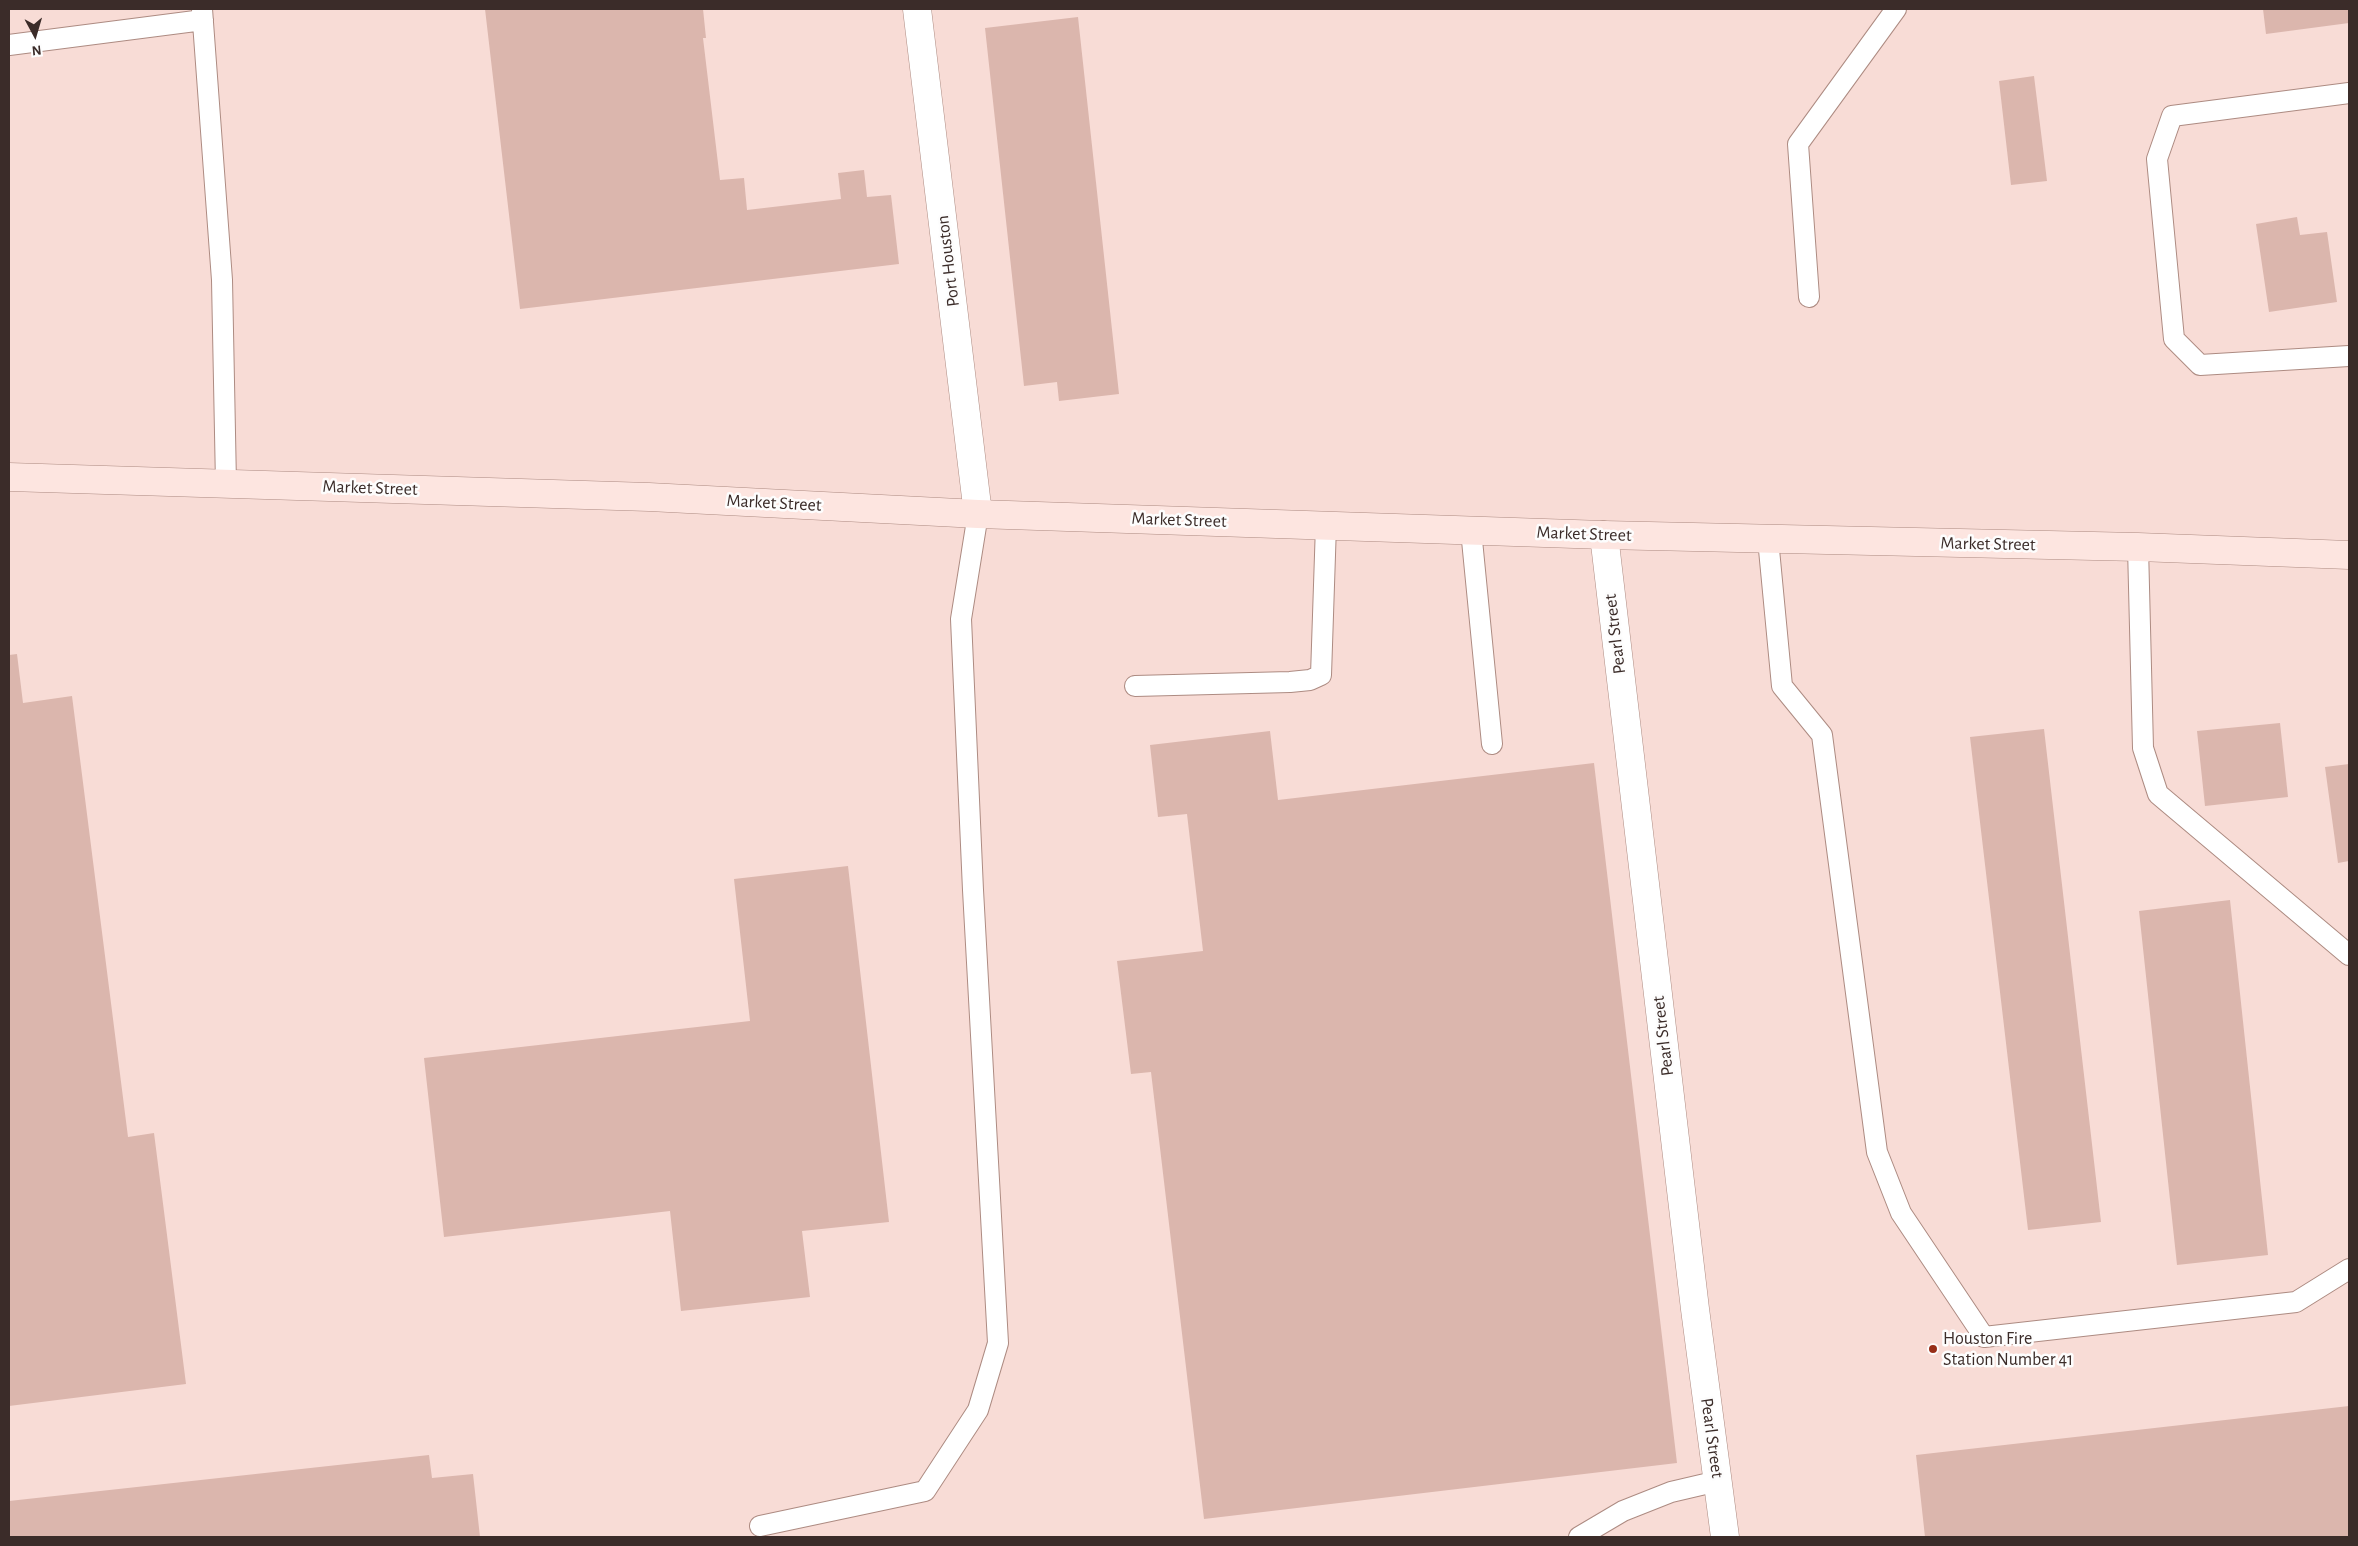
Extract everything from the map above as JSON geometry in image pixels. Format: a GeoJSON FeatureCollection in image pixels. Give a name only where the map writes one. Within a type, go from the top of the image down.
{"type":"FeatureCollection","features":[{"type":"Feature","properties":{"kind":"main road","name":"Market Street"},"geometry":{"type":"LineString","coordinates":[[9,477],[649,497],[978,514],[1604,535],[2138,547],[2349,555]]}},
{"type":"Feature","properties":{"kind":"street","name":"Port Houston"},"geometry":{"type":"LineString","coordinates":[[917,9],[978,514]]}},
{"type":"Feature","properties":{"kind":"street","name":"Pearl Street"},"geometry":{"type":"LineString","coordinates":[[1604,535],[1695,1309],[1725,1537]]}},
{"type":"Feature","properties":{"kind":"lane"},"geometry":{"type":"LineString","coordinates":[[1809,297],[1798,144],[1896,9]]}},
{"type":"Feature","properties":{"kind":"lane"},"geometry":{"type":"LineString","coordinates":[[9,45],[202,14],[222,280],[226,484]]}},
{"type":"Feature","properties":{"kind":"lane"},"geometry":{"type":"LineString","coordinates":[[2349,93],[2172,116],[2157,159],[2174,339],[2200,365],[2349,356]]}},
{"type":"Feature","properties":{"kind":"lane"},"geometry":{"type":"LineString","coordinates":[[760,1526],[925,1491],[978,1410],[998,1343],[972,890],[961,620],[978,514]]}},
{"type":"Feature","properties":{"kind":"lane"},"geometry":{"type":"LineString","coordinates":[[1135,686],[1290,682],[1310,680],[1321,675],[1326,525]]}},
{"type":"Feature","properties":{"kind":"lane"},"geometry":{"type":"LineString","coordinates":[[1471,530],[1492,744]]}},
{"type":"Feature","properties":{"kind":"lane"},"geometry":{"type":"LineString","coordinates":[[1768,538],[1782,686],[1822,735],[1877,1152],[1901,1213],[1984,1337],[2296,1302],[2349,1269]]}},
{"type":"Feature","properties":{"kind":"lane"},"geometry":{"type":"LineString","coordinates":[[2138,547],[2143,748],[2158,794],[2349,955]]}},
{"type":"Feature","properties":{"kind":"lane"},"geometry":{"type":"LineString","coordinates":[[1579,1537],[1622,1511],[1671,1492],[1718,1481]]}},
{"type":"Feature","properties":{"kind":"shaded area"},"geometry":{"type":"Polygon","coordinates":[[[9,9],[2349,9],[2349,1537],[9,1537],[9,9]]]}},
{"type":"Feature","properties":{"kind":"building"},"geometry":{"type":"Polygon","coordinates":[[[485,9],[703,9],[706,38],[703,38],[720,180],[744,178],[747,210],[841,199],[838,173],[864,170],[867,197],[891,195],[899,264],[520,309],[485,9]]]}},
{"type":"Feature","properties":{"kind":"building"},"geometry":{"type":"Polygon","coordinates":[[[2263,9],[2349,9],[2349,23],[2266,34],[2263,9]]]}},
{"type":"Feature","properties":{"kind":"building"},"geometry":{"type":"Polygon","coordinates":[[[1078,17],[1119,394],[1059,401],[1057,382],[1024,386],[985,28],[1078,17]]]}},
{"type":"Feature","properties":{"kind":"building"},"geometry":{"type":"Polygon","coordinates":[[[2034,76],[2047,181],[2011,185],[1999,81],[2034,76]]]}},
{"type":"Feature","properties":{"kind":"building"},"geometry":{"type":"Polygon","coordinates":[[[2297,217],[2300,235],[2327,232],[2337,302],[2269,312],[2256,224],[2297,217]]]}},
{"type":"Feature","properties":{"kind":"building"},"geometry":{"type":"Polygon","coordinates":[[[17,654],[23,703],[72,696],[128,1137],[154,1133],[186,1384],[9,1406],[9,655],[17,654]]]}},
{"type":"Feature","properties":{"kind":"building"},"geometry":{"type":"Polygon","coordinates":[[[2280,723],[2288,797],[2205,806],[2197,731],[2280,723]]]}},
{"type":"Feature","properties":{"kind":"building"},"geometry":{"type":"Polygon","coordinates":[[[2044,729],[2101,1222],[2028,1230],[1970,737],[2044,729]]]}},
{"type":"Feature","properties":{"kind":"building"},"geometry":{"type":"Polygon","coordinates":[[[1270,731],[1278,800],[1594,763],[1677,1463],[1204,1519],[1151,1072],[1131,1074],[1117,961],[1203,951],[1187,814],[1158,817],[1150,745],[1270,731]]]}},
{"type":"Feature","properties":{"kind":"building"},"geometry":{"type":"Polygon","coordinates":[[[2349,764],[2349,861],[2338,863],[2325,767],[2349,764]]]}},
{"type":"Feature","properties":{"kind":"building"},"geometry":{"type":"Polygon","coordinates":[[[848,866],[889,1222],[802,1231],[810,1297],[681,1311],[670,1211],[444,1237],[424,1058],[750,1021],[734,879],[848,866]]]}},
{"type":"Feature","properties":{"kind":"building"},"geometry":{"type":"Polygon","coordinates":[[[2230,900],[2268,1255],[2177,1265],[2139,911],[2230,900]]]}},
{"type":"Feature","properties":{"kind":"building"},"geometry":{"type":"Polygon","coordinates":[[[2349,1406],[2349,1537],[1925,1537],[1916,1455],[2349,1406]]]}},
{"type":"Feature","properties":{"kind":"building"},"geometry":{"type":"Polygon","coordinates":[[[429,1455],[432,1478],[473,1474],[480,1537],[9,1537],[9,1501],[429,1455]]]}},
{"type":"Feature","properties":{"kind":"place","name":"Houston Fire Station Number 41"},"geometry":{"type":"Point","coordinates":[1933,1349]}}]}
